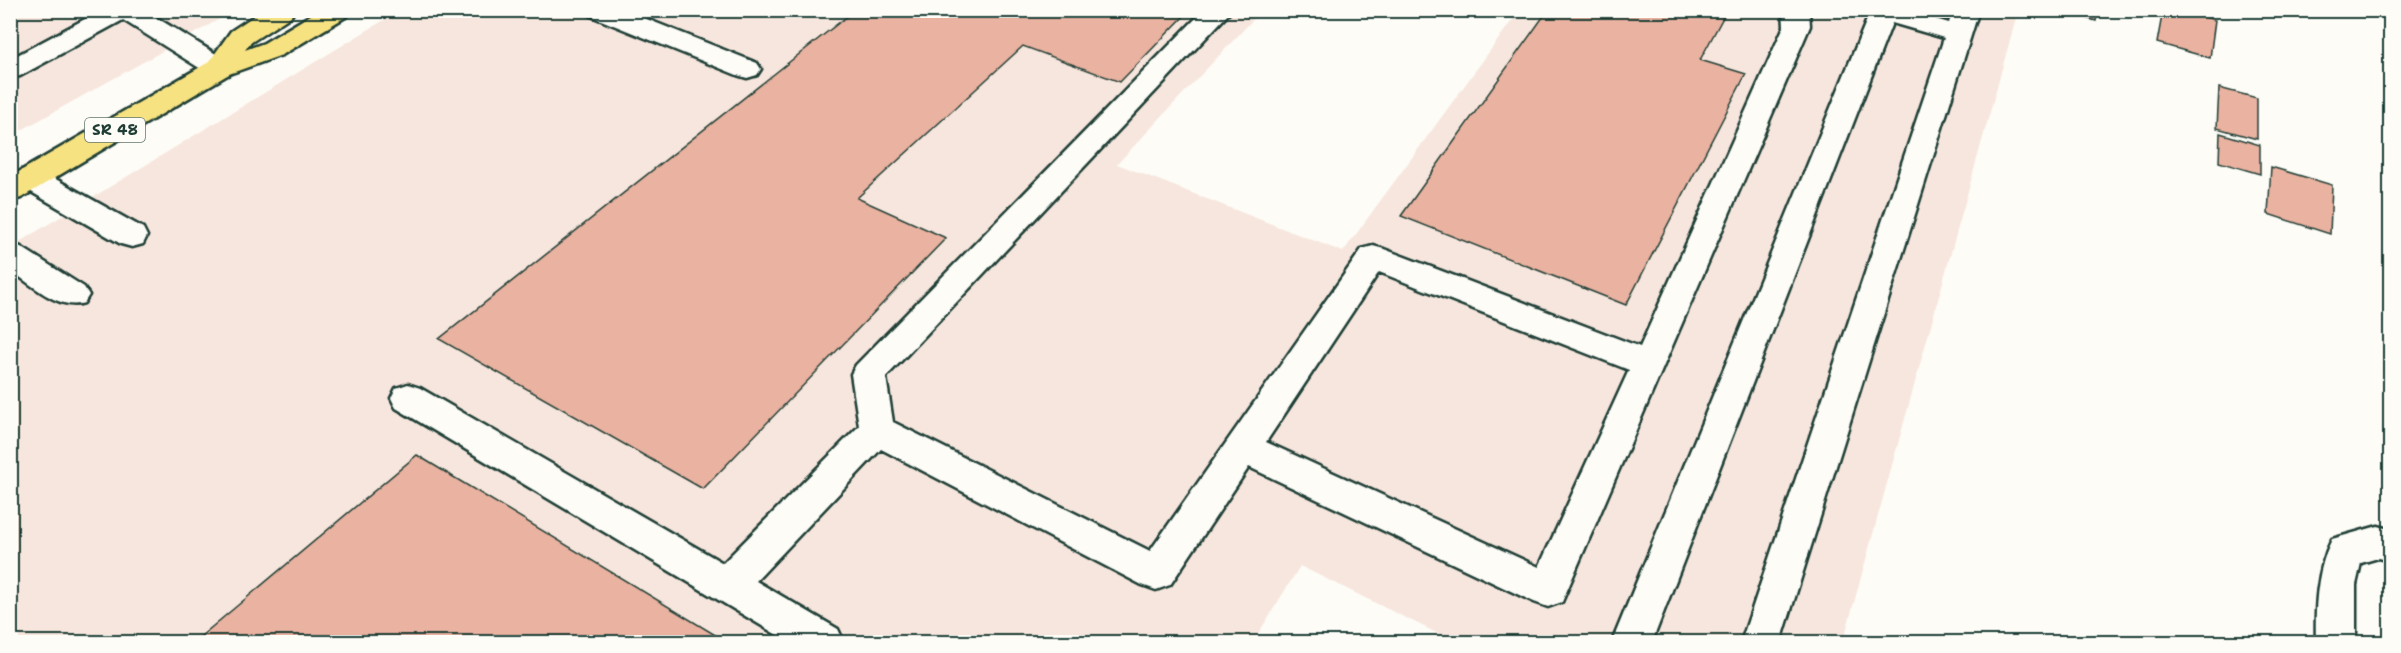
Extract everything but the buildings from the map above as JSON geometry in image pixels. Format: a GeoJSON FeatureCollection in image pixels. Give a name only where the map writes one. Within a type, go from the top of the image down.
{"type":"FeatureCollection","features":[{"type":"Feature","properties":{"kind":"main road","name":"SR 48"},"geometry":{"type":"LineString","coordinates":[[219,68],[240,37],[282,10]]}},
{"type":"Feature","properties":{"kind":"main road","name":"SR 48"},"geometry":{"type":"LineString","coordinates":[[21,185],[219,68],[273,49],[338,10]]}},
{"type":"Feature","properties":{"kind":"lane"},"geometry":{"type":"LineString","coordinates":[[10,70],[124,10],[219,68]]}},
{"type":"Feature","properties":{"kind":"lane"},"geometry":{"type":"LineString","coordinates":[[600,10],[747,69]]}},
{"type":"Feature","properties":{"kind":"lane"},"geometry":{"type":"LineString","coordinates":[[877,430],[868,374],[1220,10]]}},
{"type":"Feature","properties":{"kind":"lane"},"geometry":{"type":"LineString","coordinates":[[1242,447],[1548,590],[1797,26],[1797,10]]}},
{"type":"Feature","properties":{"kind":"lane"},"geometry":{"type":"LineString","coordinates":[[1632,642],[1880,11],[1962,22],[1761,642]]}},
{"type":"Feature","properties":{"kind":"lane"},"geometry":{"type":"LineString","coordinates":[[21,185],[132,236]]}},
{"type":"Feature","properties":{"kind":"lane"},"geometry":{"type":"LineString","coordinates":[[10,255],[73,296]]}},
{"type":"Feature","properties":{"kind":"lane"},"geometry":{"type":"LineString","coordinates":[[877,430],[1155,573],[1373,257],[1649,364]]}},
{"type":"Feature","properties":{"kind":"lane"},"geometry":{"type":"LineString","coordinates":[[408,398],[824,642]]}},
{"type":"Feature","properties":{"kind":"lane"},"geometry":{"type":"LineString","coordinates":[[727,585],[877,430]]}},
{"type":"Feature","properties":{"kind":"lane"},"geometry":{"type":"LineString","coordinates":[[2336,642],[2337,585],[2345,551],[2378,542],[2391,545]]}},
{"type":"Feature","properties":{"kind":"shaded area"},"geometry":{"type":"Polygon","coordinates":[[[11,11],[234,11],[11,136],[11,11]]]}},
{"type":"Feature","properties":{"kind":"shaded area"},"geometry":{"type":"Polygon","coordinates":[[[399,11],[1261,11],[1117,164],[1343,252],[1519,11],[2018,11],[1843,642],[1455,642],[1300,566],[1253,642],[11,642],[11,247],[399,11]]]}}]}
